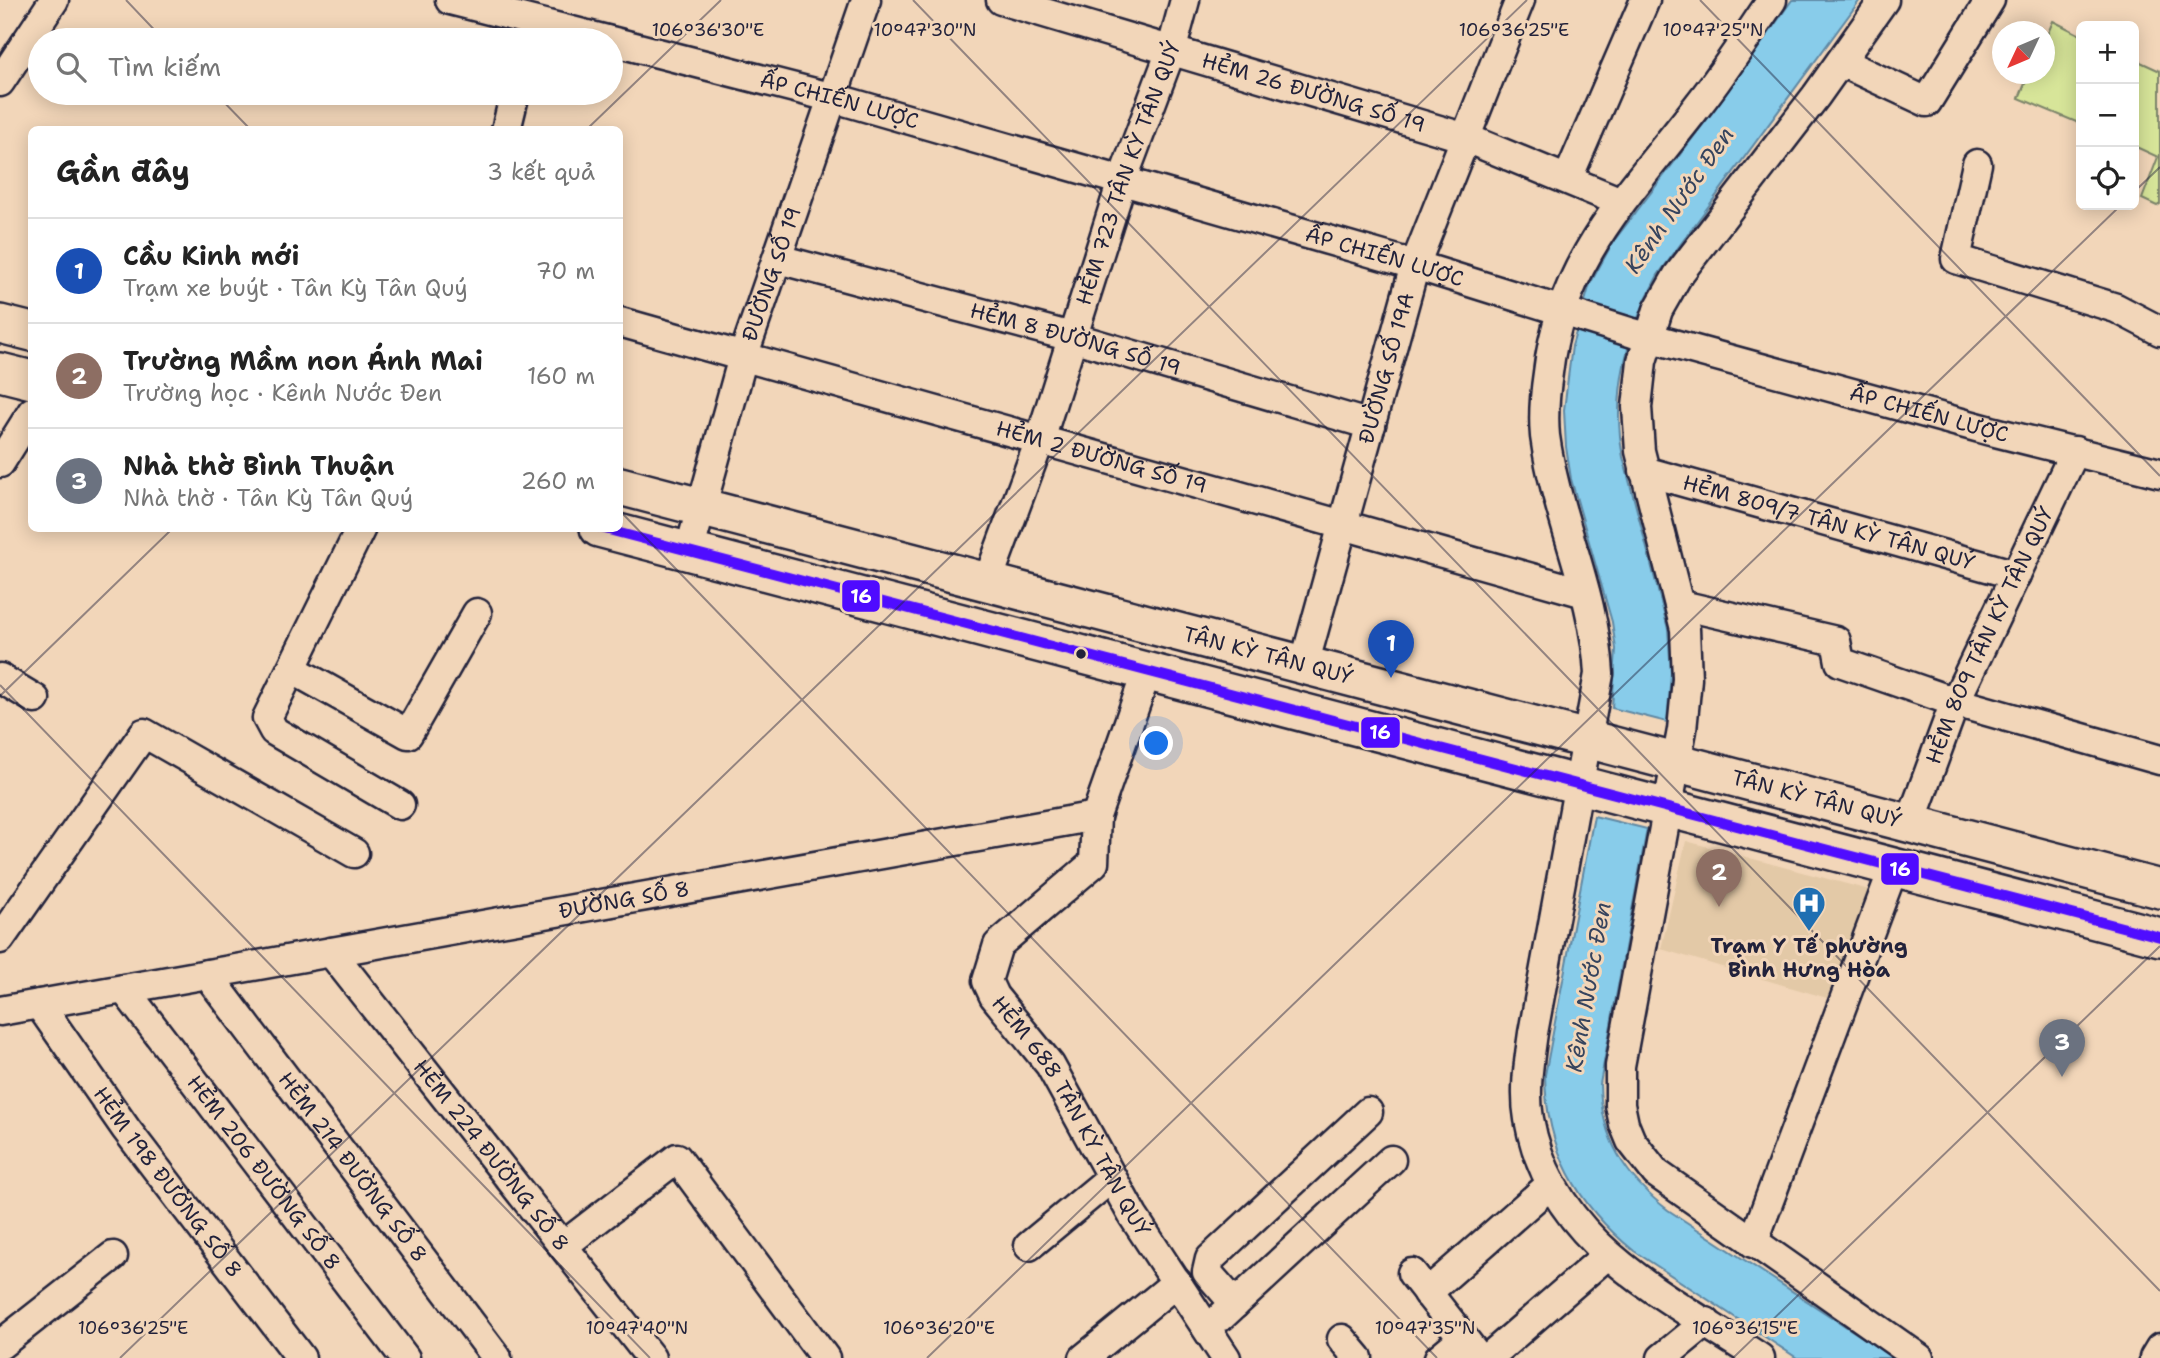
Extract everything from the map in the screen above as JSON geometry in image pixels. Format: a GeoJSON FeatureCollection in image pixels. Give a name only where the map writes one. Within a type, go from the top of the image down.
{"type":"FeatureCollection","features":[{"type":"Feature","properties":{"kind":"main road"},"geometry":{"type":"LineString","coordinates":[[0,324],[28,331]]}},
{"type":"Feature","properties":{"kind":"main road"},"geometry":{"type":"LineString","coordinates":[[0,372],[28,379]]}},
{"type":"Feature","properties":{"kind":"main road","name":"TÂN KỲ TÂN QUÝ"},"geometry":{"type":"LineString","coordinates":[[623,487],[2160,889]]}},
{"type":"Feature","properties":{"kind":"main road"},"geometry":{"type":"LineString","coordinates":[[614,532],[2160,937]]}},
{"type":"Feature","properties":{"kind":"street"},"geometry":{"type":"LineString","coordinates":[[36,28],[54,0]]}},
{"type":"Feature","properties":{"kind":"street","name":"ẤP CHIẾN LƯỢC"},"geometry":{"type":"LineString","coordinates":[[450,0],[560,28]]}},
{"type":"Feature","properties":{"kind":"street","name":"ĐƯỜNG SỐ 19"},"geometry":{"type":"LineString","coordinates":[[689,552],[743,357],[866,0]]}},
{"type":"Feature","properties":{"kind":"street","name":"HẺM 26 ĐƯỜNG SỐ 19"},"geometry":{"type":"LineString","coordinates":[[1001,0],[1172,48],[1466,138],[1621,202]]}},
{"type":"Feature","properties":{"kind":"street","name":"HẺM 723 TÂN KỲ TÂN QUÝ"},"geometry":{"type":"LineString","coordinates":[[987,583],[1040,440],[1122,181],[1172,48],[1185,0]]}},
{"type":"Feature","properties":{"kind":"street"},"geometry":{"type":"LineString","coordinates":[[1568,178],[1645,0]]}},
{"type":"Feature","properties":{"kind":"street"},"geometry":{"type":"LineString","coordinates":[[1760,1358],[1607,1255],[1574,1222],[1551,1184],[1528,1118],[1529,1065],[1598,674],[1597,650],[1585,593],[1557,499],[1545,432],[1549,364],[1587,250],[1621,202],[1700,103],[1772,0]]}},
{"type":"Feature","properties":{"kind":"street"},"geometry":{"type":"LineString","coordinates":[[1884,0],[1841,62],[1678,275],[1641,335],[1637,407],[1644,471],[1681,605],[1687,679],[1676,762],[1620,1066],[1620,1105],[1631,1142],[1656,1173],[1919,1358]]}},
{"type":"Feature","properties":{"kind":"street"},"geometry":{"type":"LineString","coordinates":[[1841,62],[1927,102],[1990,0]]}},
{"type":"Feature","properties":{"kind":"street","name":"ĐƯỜNG SỐ 19A"},"geometry":{"type":"LineString","coordinates":[[1304,665],[1415,265],[1466,138],[1510,3]]}},
{"type":"Feature","properties":{"kind":"street"},"geometry":{"type":"LineString","coordinates":[[0,82],[28,39]]}},
{"type":"Feature","properties":{"kind":"street","name":"ẤP CHIẾN LƯỢC"},"geometry":{"type":"LineString","coordinates":[[623,45],[834,98],[1415,265],[1641,335],[2160,473]]}},
{"type":"Feature","properties":{"kind":"street"},"geometry":{"type":"LineString","coordinates":[[507,126],[512,105]]}},
{"type":"Feature","properties":{"kind":"street"},"geometry":{"type":"LineString","coordinates":[[1977,164],[1956,259],[2116,308],[2160,331]]}},
{"type":"Feature","properties":{"kind":"street","name":"HẺM 8 ĐƯỜNG SỐ 19"},"geometry":{"type":"LineString","coordinates":[[778,258],[1072,337],[1371,425]]}},
{"type":"Feature","properties":{"kind":"street","name":"HẺM 2 ĐƯỜNG SỐ 19"},"geometry":{"type":"LineString","coordinates":[[623,323],[1585,593]]}},
{"type":"Feature","properties":{"kind":"street"},"geometry":{"type":"LineString","coordinates":[[0,463],[28,418]]}},
{"type":"Feature","properties":{"kind":"street","name":"HẺM 809 TÂN KỲ TÂN QUÝ"},"geometry":{"type":"LineString","coordinates":[[1910,824],[1955,702],[2075,451]]}},
{"type":"Feature","properties":{"kind":"street","name":"HẺM 809/7 TÂN KỲ TÂN QUÝ"},"geometry":{"type":"LineString","coordinates":[[1644,471],[2016,575]]}},
{"type":"Feature","properties":{"kind":"street"},"geometry":{"type":"LineString","coordinates":[[359,532],[267,719],[268,724],[400,805]]}},
{"type":"Feature","properties":{"kind":"street"},"geometry":{"type":"LineString","coordinates":[[1681,605],[1836,641],[1840,662],[1955,702],[2160,760]]}},
{"type":"Feature","properties":{"kind":"street"},"geometry":{"type":"LineString","coordinates":[[292,669],[408,734],[477,613]]}},
{"type":"Feature","properties":{"kind":"street"},"geometry":{"type":"LineString","coordinates":[[1096,816],[1147,671]]}},
{"type":"Feature","properties":{"kind":"street"},"geometry":{"type":"LineString","coordinates":[[0,678],[34,699]]}},
{"type":"Feature","properties":{"kind":"street"},"geometry":{"type":"LineString","coordinates":[[0,939],[144,733],[354,853]]}},
{"type":"Feature","properties":{"kind":"street","name":"ĐƯỜNG SỐ 8"},"geometry":{"type":"LineString","coordinates":[[0,1011],[1096,816]]}},
{"type":"Feature","properties":{"kind":"street","name":"HẺM 688 TÂN KỲ TÂN QUÝ"},"geometry":{"type":"LineString","coordinates":[[1096,816],[1094,863],[998,945],[987,981],[994,996],[1050,1065],[1111,1178],[1226,1358]]}},
{"type":"Feature","properties":{"kind":"street"},"geometry":{"type":"LineString","coordinates":[[1753,1243],[1894,867]]}},
{"type":"Feature","properties":{"kind":"street","name":"HẺM 224 ĐƯỜNG SỐ 8"},"geometry":{"type":"LineString","coordinates":[[331,952],[651,1358]]}},
{"type":"Feature","properties":{"kind":"street","name":"HẺM 214 ĐƯỜNG SỐ 8"},"geometry":{"type":"LineString","coordinates":[[207,974],[497,1358]]}},
{"type":"Feature","properties":{"kind":"street","name":"HẺM 206 ĐƯỜNG SỐ 8"},"geometry":{"type":"LineString","coordinates":[[124,989],[405,1358]]}},
{"type":"Feature","properties":{"kind":"street","name":"HẺM 198 ĐƯỜNG SỐ 8"},"geometry":{"type":"LineString","coordinates":[[39,1004],[126,1129],[301,1358]]}},
{"type":"Feature","properties":{"kind":"street"},"geometry":{"type":"LineString","coordinates":[[1235,1304],[1207,1272],[1210,1259],[1368,1112]]}},
{"type":"Feature","properties":{"kind":"street"},"geometry":{"type":"LineString","coordinates":[[563,1246],[677,1158],[825,1358]]}},
{"type":"Feature","properties":{"kind":"street"},"geometry":{"type":"LineString","coordinates":[[1207,1329],[1391,1160]]}},
{"type":"Feature","properties":{"kind":"street"},"geometry":{"type":"LineString","coordinates":[[1029,1247],[1111,1178]]}},
{"type":"Feature","properties":{"kind":"street"},"geometry":{"type":"LineString","coordinates":[[1439,1358],[1471,1348],[1420,1283],[1551,1184]]}},
{"type":"Feature","properties":{"kind":"street"},"geometry":{"type":"LineString","coordinates":[[1488,1358],[1607,1255]]}},
{"type":"Feature","properties":{"kind":"street"},"geometry":{"type":"LineString","coordinates":[[0,1345],[113,1256]]}},
{"type":"Feature","properties":{"kind":"street"},"geometry":{"type":"LineString","coordinates":[[1084,1358],[1177,1282]]}},
{"type":"Feature","properties":{"kind":"street"},"geometry":{"type":"LineString","coordinates":[[1662,1358],[1706,1322]]}},
{"type":"Feature","properties":{"kind":"street"},"geometry":{"type":"LineString","coordinates":[[2154,1358],[2160,1348]]}},
{"type":"Feature","properties":{"kind":"shaded area"},"geometry":{"type":"Polygon","coordinates":[[[1686,841],[1873,891],[1834,1000],[1661,949],[1686,841]]]}},
{"type":"Feature","properties":{"kind":"green space"},"geometry":{"type":"Polygon","coordinates":[[[2055,22],[2076,32],[2076,122],[2019,98],[2025,84],[2055,84],[2055,22]]]}},
{"type":"Feature","properties":{"kind":"green space"},"geometry":{"type":"Polygon","coordinates":[[[2139,61],[2160,71],[2160,204],[2157,206],[2142,199],[2158,157],[2139,148],[2139,61]]]}},
{"type":"Feature","properties":{"kind":"water","name":"Kênh Nước Đen"},"geometry":{"type":"Polygon","coordinates":[[[1792,0],[1860,0],[1658,275],[1638,318],[1624,363],[1619,410],[1620,433],[1623,457],[1668,629],[1671,673],[1667,722],[1612,708],[1616,649],[1612,622],[1571,479],[1566,447],[1564,410],[1572,346],[1590,284],[1613,242],[1712,113],[1792,0]]]}},
{"type":"Feature","properties":{"kind":"water","name":"Kênh Nước Đen"},"geometry":{"type":"Polygon","coordinates":[[[1594,816],[1647,829],[1600,1084],[1605,1122],[1619,1156],[1640,1185],[1668,1210],[1894,1358],[1797,1358],[1634,1251],[1596,1215],[1568,1174],[1551,1127],[1545,1075],[1594,816]]]}},
{"type":"Feature","properties":{"kind":"transit line","name":"16"},"geometry":{"type":"LineString","coordinates":[[616,532],[2160,937]]}},
{"type":"Feature","properties":{"kind":"place","name":"Cầu Kinh mới"},"geometry":{"type":"Point","coordinates":[1391,678]}},
{"type":"Feature","properties":{"kind":"place","name":"Trường Mầm non Ánh Mai"},"geometry":{"type":"Point","coordinates":[1719,907]}},
{"type":"Feature","properties":{"kind":"place","name":"Trạm Y Tế phường Bình Hưng Hòa"},"geometry":{"type":"Point","coordinates":[1809,933]}},
{"type":"Feature","properties":{"kind":"place","name":"Nhà thờ Bình Thuận"},"geometry":{"type":"Point","coordinates":[2062,1077]}}]}
